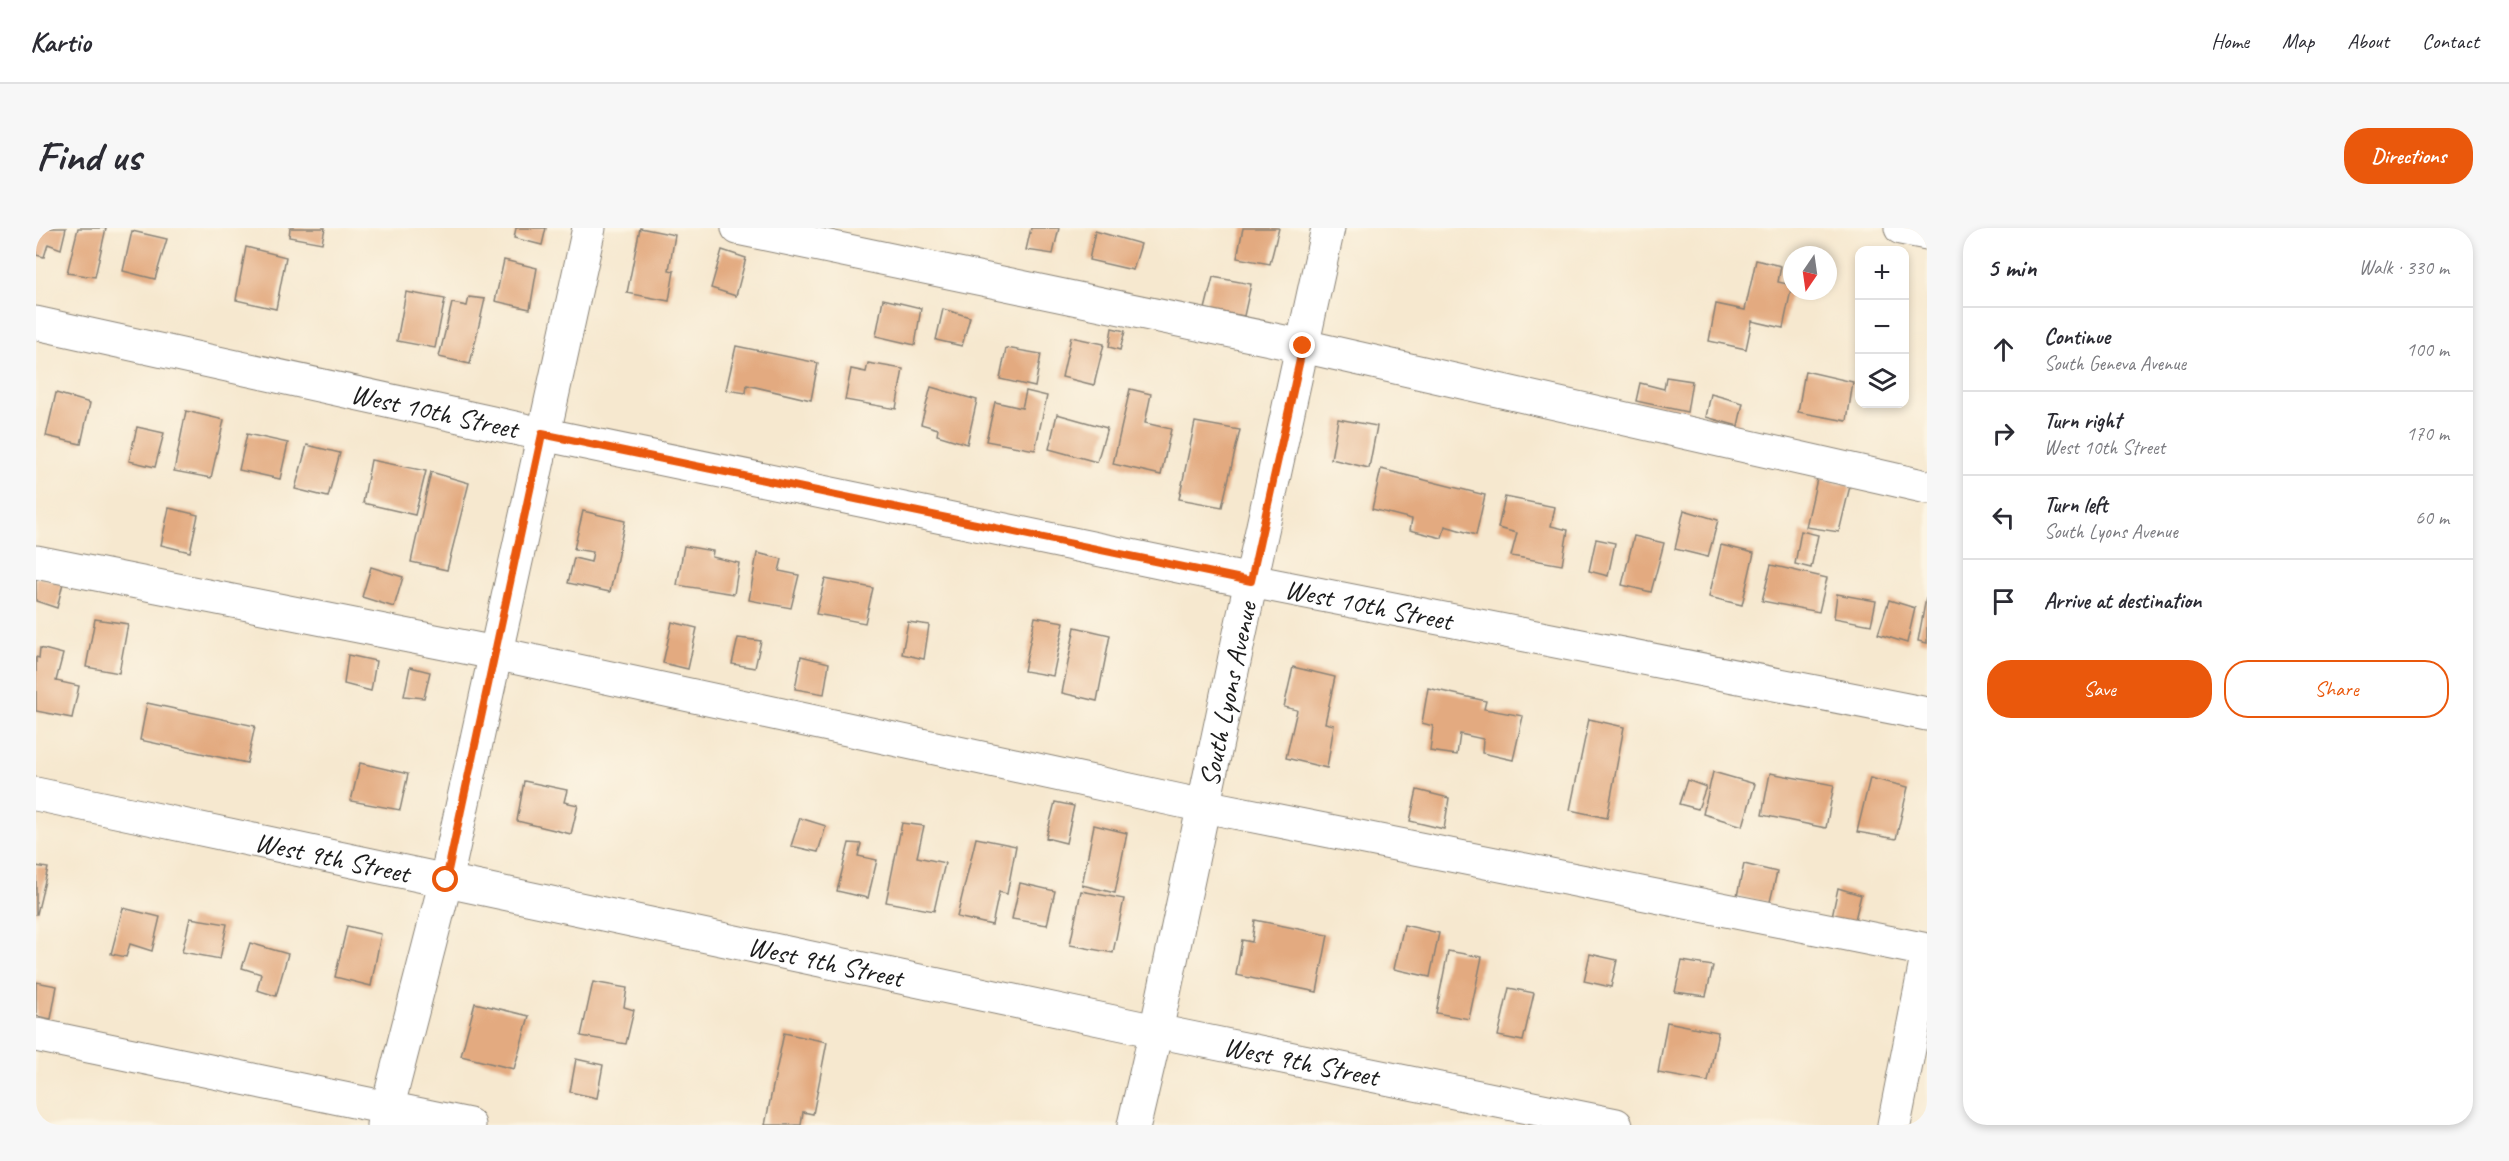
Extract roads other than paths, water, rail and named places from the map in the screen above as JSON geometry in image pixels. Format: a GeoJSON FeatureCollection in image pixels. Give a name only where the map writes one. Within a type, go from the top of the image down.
{"type":"FeatureCollection","features":[{"type":"Feature","properties":{"kind":"street"},"geometry":{"type":"LineString","coordinates":[[385,1116],[446,880],[589,228]]}},
{"type":"Feature","properties":{"kind":"street"},"geometry":{"type":"LineString","coordinates":[[738,228],[1303,346],[1927,487]]}},
{"type":"Feature","properties":{"kind":"street","name":"South Lyons Avenue"},"geometry":{"type":"LineString","coordinates":[[1134,1125],[1328,228]]}},
{"type":"Feature","properties":{"kind":"street"},"geometry":{"type":"LineString","coordinates":[[1901,228],[1927,234]]}},
{"type":"Feature","properties":{"kind":"street","name":"West 10th Street"},"geometry":{"type":"LineString","coordinates":[[36,323],[542,434],[1251,581],[1927,714]]}},
{"type":"Feature","properties":{"kind":"street"},"geometry":{"type":"LineString","coordinates":[[36,562],[495,653],[1204,806],[1927,950]]}},
{"type":"Feature","properties":{"kind":"street","name":"West 9th Street"},"geometry":{"type":"LineString","coordinates":[[36,794],[1156,1031],[1616,1125]]}},
{"type":"Feature","properties":{"kind":"street"},"geometry":{"type":"LineString","coordinates":[[1894,1125],[1927,957]]}},
{"type":"Feature","properties":{"kind":"street"},"geometry":{"type":"LineString","coordinates":[[36,1035],[385,1116],[469,1125]]}}]}
